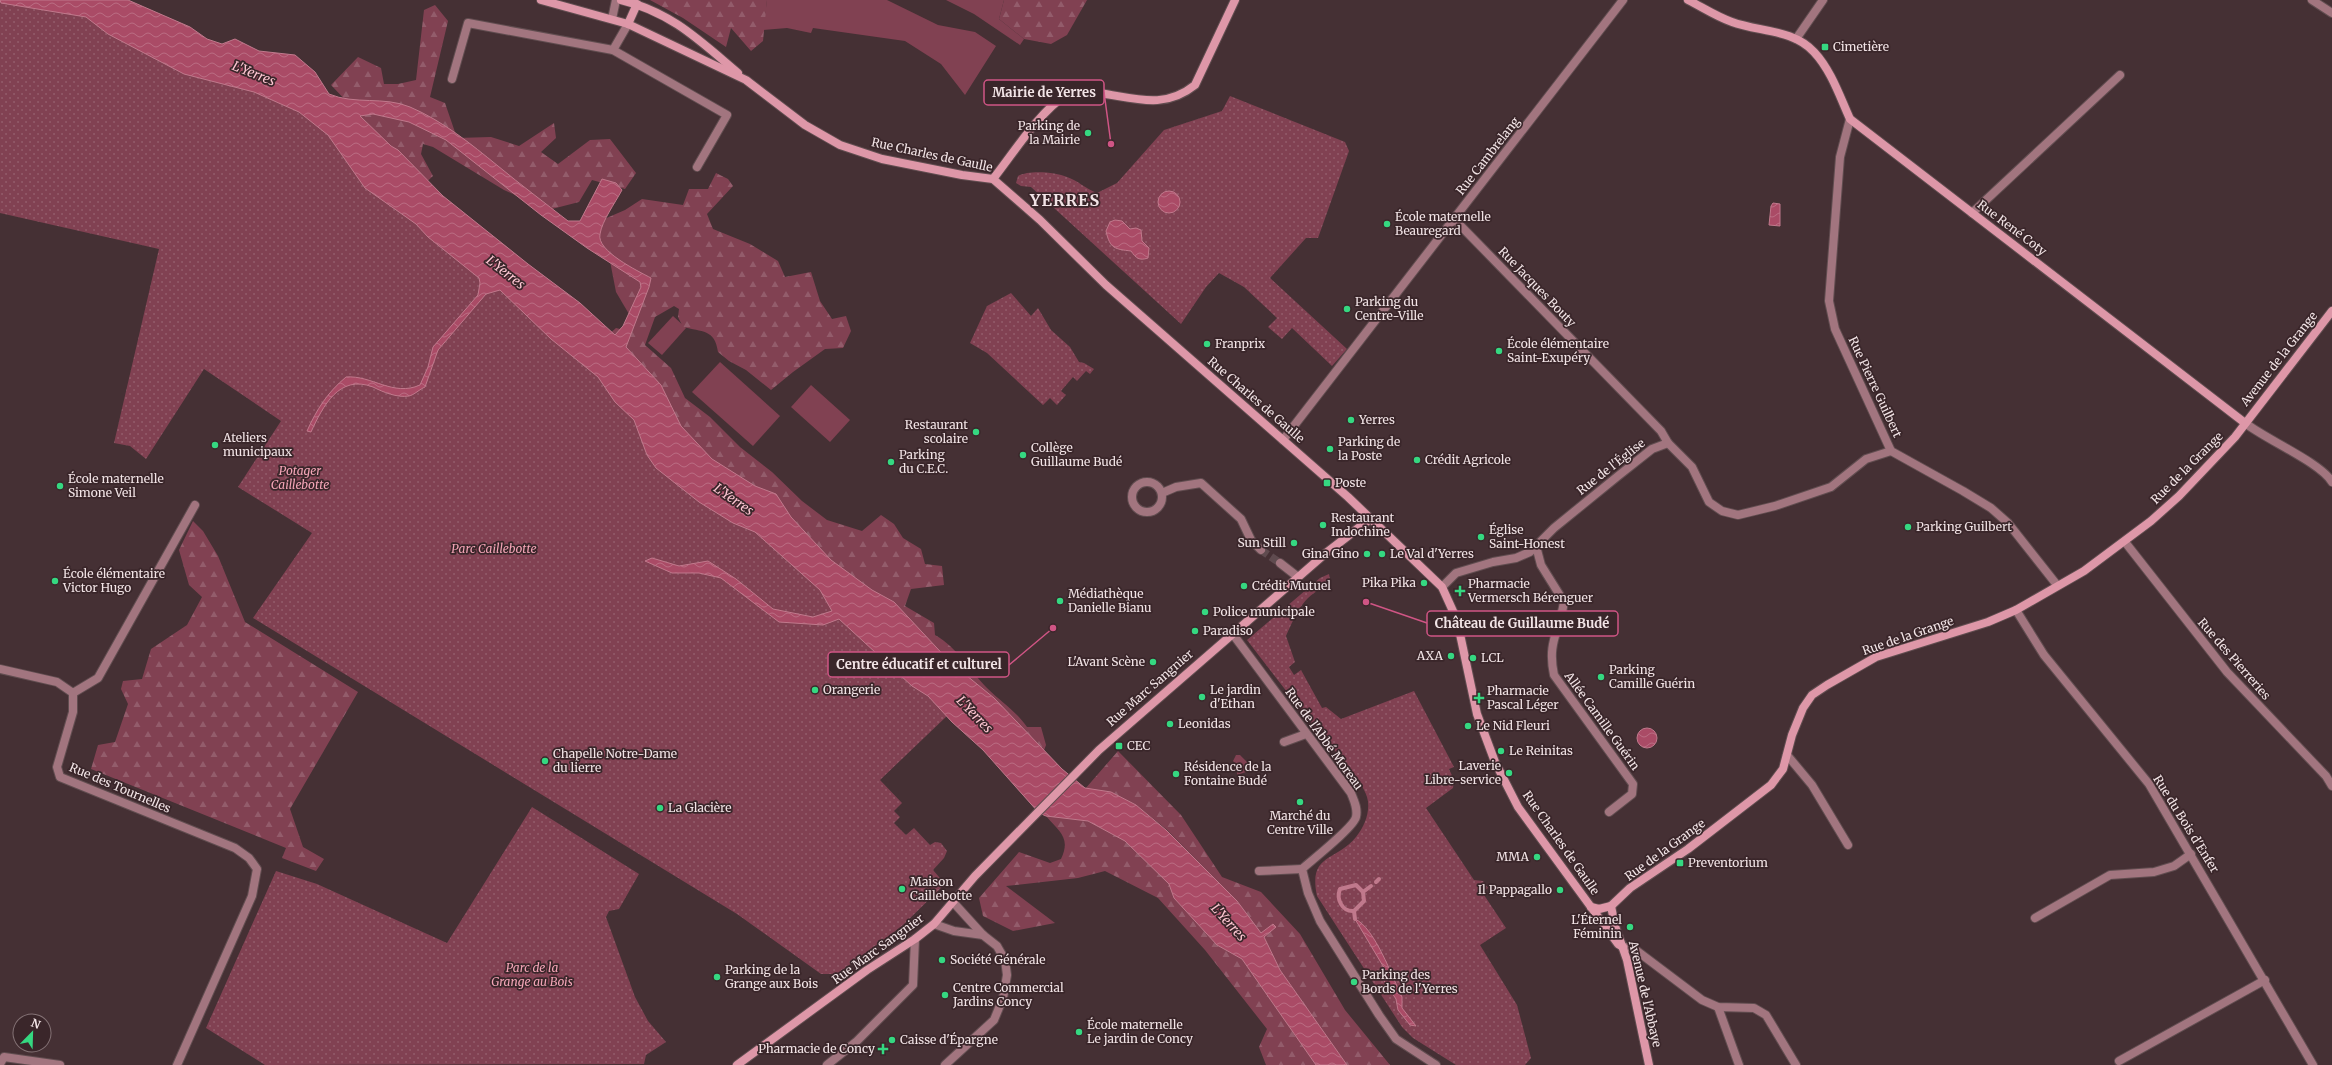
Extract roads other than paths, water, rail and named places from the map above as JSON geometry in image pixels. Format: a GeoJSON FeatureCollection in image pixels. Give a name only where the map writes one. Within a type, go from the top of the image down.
{"type":"FeatureCollection","features":[{"type":"Feature","properties":{"kind":"street","name":"Rue Charles de Gaulle"},"geometry":{"type":"LineString","coordinates":[[541,0],[628,24],[746,80],[805,125],[840,145],[882,159],[962,176],[993,179],[1040,220],[1106,285],[1283,440],[1442,587],[1457,620],[1477,714],[1495,762],[1518,807],[1618,944],[1623,947]]}},
{"type":"Feature","properties":{"kind":"street"},"geometry":{"type":"LineString","coordinates":[[612,19],[616,0]]}},
{"type":"Feature","properties":{"kind":"street"},"geometry":{"type":"LineString","coordinates":[[621,0],[650,8],[675,22],[746,80]]}},
{"type":"Feature","properties":{"kind":"street"},"geometry":{"type":"LineString","coordinates":[[993,179],[1053,105],[1068,94],[1085,91],[1157,102],[1184,94],[1195,85],[1235,0]]}},
{"type":"Feature","properties":{"kind":"street","name":"Rue Cambrelang"},"geometry":{"type":"LineString","coordinates":[[1283,440],[1623,0]]}},
{"type":"Feature","properties":{"kind":"street","name":"Rue René Coty"},"geometry":{"type":"LineString","coordinates":[[1688,0],[1732,22],[1777,32],[1796,39],[1813,50],[1825,65],[1850,119],[2262,436],[2330,475],[2332,482]]}},
{"type":"Feature","properties":{"kind":"street"},"geometry":{"type":"LineString","coordinates":[[1796,39],[1823,0]]}},
{"type":"Feature","properties":{"kind":"street"},"geometry":{"type":"LineString","coordinates":[[2312,0],[2332,13]]}},
{"type":"Feature","properties":{"kind":"street"},"geometry":{"type":"LineString","coordinates":[[613,50],[628,24],[637,4]]}},
{"type":"Feature","properties":{"kind":"street"},"geometry":{"type":"LineString","coordinates":[[452,79],[468,23],[613,50],[727,115],[697,167]]}},
{"type":"Feature","properties":{"kind":"street"},"geometry":{"type":"LineString","coordinates":[[1972,213],[2120,75]]}},
{"type":"Feature","properties":{"kind":"street","name":"Rue Pierre Guilbert"},"geometry":{"type":"LineString","coordinates":[[1850,119],[1840,157],[1828,300],[1835,329],[1891,451],[1963,491],[1999,515],[2008,523],[2057,585]]}},
{"type":"Feature","properties":{"kind":"street","name":"Rue Jacques Bouty"},"geometry":{"type":"LineString","coordinates":[[1454,219],[1661,431],[1668,442]]}},
{"type":"Feature","properties":{"kind":"street","name":"Avenue de la Grange"},"geometry":{"type":"LineString","coordinates":[[2246,423],[2332,311]]}},
{"type":"Feature","properties":{"kind":"street","name":"Rue de la Grange"},"geometry":{"type":"LineString","coordinates":[[1611,906],[1630,888],[1688,849],[1771,785],[1783,769],[1798,719],[1812,695],[1848,672],[1876,657],[1910,645],[1988,622],[2016,610],[2057,585],[2084,571],[2125,542],[2179,496],[2246,423]]}},
{"type":"Feature","properties":{"kind":"street"},"geometry":{"type":"LineString","coordinates":[[1668,442],[1692,467],[1709,502],[1722,511],[1738,515],[1775,506],[1831,487],[1866,459],[1891,451]]}},
{"type":"Feature","properties":{"kind":"street","name":"Rue de l'Église"},"geometry":{"type":"LineString","coordinates":[[1442,587],[1456,573],[1493,562],[1516,558],[1530,552],[1554,528],[1618,476],[1652,449],[1668,442]]}},
{"type":"Feature","properties":{"kind":"street"},"geometry":{"type":"LineString","coordinates":[[1162,493],[1176,487],[1201,483],[1241,519],[1251,540],[1261,550]]}},
{"type":"Feature","properties":{"kind":"street"},"geometry":{"type":"LineString","coordinates":[[0,669],[56,682],[73,693],[98,678],[195,505]]}},
{"type":"Feature","properties":{"kind":"street","name":"Rue Marc Sangnier"},"geometry":{"type":"LineString","coordinates":[[737,1065],[867,970],[915,939],[934,924],[975,876],[1118,732],[1298,577],[1370,519]]}},
{"type":"Feature","properties":{"kind":"street","name":"Rue des Pierreries"},"geometry":{"type":"LineString","coordinates":[[2125,542],[2227,672],[2326,776],[2332,786]]}},
{"type":"Feature","properties":{"kind":"street","name":"Allée Camille Guérin"},"geometry":{"type":"LineString","coordinates":[[1536,546],[1541,565],[1559,591],[1564,602],[1550,658],[1554,675],[1633,784],[1632,794],[1609,812]]}},
{"type":"Feature","properties":{"kind":"street"},"geometry":{"type":"LineString","coordinates":[[1280,563],[1298,577]]}},
{"type":"Feature","properties":{"kind":"street","name":"Rue du Bois d'Enfer"},"geometry":{"type":"LineString","coordinates":[[2016,610],[2044,655],[2149,784],[2265,980],[2313,1065]]}},
{"type":"Feature","properties":{"kind":"street","name":"Rue de l'Abbé Moreau"},"geometry":{"type":"LineString","coordinates":[[1232,633],[1351,793],[1356,806],[1356,818],[1346,830],[1302,869]]}},
{"type":"Feature","properties":{"kind":"street","name":"Rue des Tournelles"},"geometry":{"type":"LineString","coordinates":[[73,693],[73,712],[57,767],[60,777],[235,848],[249,858],[256,869],[252,896],[178,1065]]}},
{"type":"Feature","properties":{"kind":"street"},"geometry":{"type":"LineString","coordinates":[[1284,742],[1306,734]]}},
{"type":"Feature","properties":{"kind":"street"},"geometry":{"type":"LineString","coordinates":[[1787,755],[1812,785],[1848,845]]}},
{"type":"Feature","properties":{"kind":"street"},"geometry":{"type":"LineString","coordinates":[[2035,918],[2110,875],[2154,872],[2174,866],[2191,854]]}},
{"type":"Feature","properties":{"kind":"street"},"geometry":{"type":"LineString","coordinates":[[1259,871],[1302,869],[1308,893],[1320,921],[1379,1015],[1396,1039],[1436,1065]]}},
{"type":"Feature","properties":{"kind":"street"},"geometry":{"type":"LineString","coordinates":[[945,1065],[994,1020],[1003,998],[1007,975],[1005,960],[997,946],[983,935],[953,902]]}},
{"type":"Feature","properties":{"kind":"street"},"geometry":{"type":"LineString","coordinates":[[1591,907],[1599,909],[1611,906]]}},
{"type":"Feature","properties":{"kind":"street","name":"Avenue de l'Abbaye"},"geometry":{"type":"LineString","coordinates":[[1611,906],[1615,926],[1623,947],[1649,1065]]}},
{"type":"Feature","properties":{"kind":"street"},"geometry":{"type":"LineString","coordinates":[[934,924],[954,931],[983,935]]}},
{"type":"Feature","properties":{"kind":"street"},"geometry":{"type":"LineString","coordinates":[[827,1065],[856,1042],[913,985],[915,939]]}},
{"type":"Feature","properties":{"kind":"street"},"geometry":{"type":"LineString","coordinates":[[1623,947],[1634,948],[1702,1000],[1718,1007],[1754,1008],[1766,1015],[1796,1065]]}},
{"type":"Feature","properties":{"kind":"street"},"geometry":{"type":"LineString","coordinates":[[2119,1061],[2265,980]]}},
{"type":"Feature","properties":{"kind":"street"},"geometry":{"type":"LineString","coordinates":[[1718,1007],[1739,1065]]}},
{"type":"Feature","properties":{"kind":"street"},"geometry":{"type":"LineString","coordinates":[[0,1064],[4,1057],[60,1065]]}},
{"type":"Feature","properties":{"kind":"water","name":"L'Yerres"},"geometry":{"type":"Polygon","coordinates":[[[0,0],[128,0],[190,27],[207,39],[222,44],[235,39],[259,51],[295,55],[315,72],[329,94],[349,99],[400,104],[410,107],[434,119],[467,141],[568,221],[580,221],[602,179],[616,183],[622,190],[603,223],[600,234],[601,240],[604,247],[611,254],[651,278],[626,347],[661,385],[681,426],[712,459],[755,486],[776,494],[791,517],[831,560],[872,590],[894,602],[950,662],[994,698],[1062,769],[1085,788],[1111,792],[1136,805],[1166,830],[1237,901],[1261,933],[1273,924],[1276,927],[1264,937],[1280,970],[1347,1065],[1316,1065],[1242,959],[1217,945],[1174,898],[1169,884],[1125,841],[1088,821],[1046,816],[1039,813],[983,750],[952,722],[928,696],[912,686],[839,619],[823,625],[779,622],[721,578],[699,573],[672,573],[645,561],[652,558],[679,566],[708,561],[736,579],[773,609],[813,617],[832,611],[820,590],[755,532],[733,523],[699,502],[656,468],[647,455],[634,420],[615,402],[598,377],[551,339],[500,290],[486,294],[438,350],[425,387],[411,395],[400,396],[361,384],[351,385],[334,395],[321,412],[311,432],[307,431],[323,402],[333,389],[346,377],[356,377],[401,389],[420,385],[428,367],[433,347],[478,295],[480,283],[479,278],[428,237],[416,224],[365,188],[328,135],[299,112],[254,92],[184,74],[108,34],[86,17],[1,3],[0,0]],[[373,114],[360,116],[391,146],[398,150],[443,196],[528,264],[580,303],[615,335],[623,326],[641,287],[640,282],[587,248],[541,215],[446,140],[409,122],[373,114]]]}},
{"type":"Feature","properties":{"kind":"water"},"geometry":{"type":"Polygon","coordinates":[[[1169,191],[1173,192],[1179,198],[1179,206],[1173,212],[1169,213],[1165,212],[1159,206],[1158,202],[1159,198],[1165,192],[1169,191]]]}},
{"type":"Feature","properties":{"kind":"water"},"geometry":{"type":"Polygon","coordinates":[[[1773,203],[1780,204],[1780,226],[1769,225],[1771,206],[1773,203]]]}},
{"type":"Feature","properties":{"kind":"water"},"geometry":{"type":"Polygon","coordinates":[[[1115,220],[1122,221],[1130,229],[1136,228],[1141,230],[1142,241],[1149,248],[1148,258],[1138,258],[1131,251],[1117,249],[1111,245],[1106,231],[1110,222],[1115,220]]]}},
{"type":"Feature","properties":{"kind":"water"},"geometry":{"type":"Polygon","coordinates":[[[1647,728],[1654,731],[1657,738],[1654,745],[1647,748],[1640,745],[1637,738],[1640,731],[1647,728]]]}},
{"type":"Feature","properties":{"kind":"water"},"geometry":{"type":"Polygon","coordinates":[[[1355,919],[1362,924],[1376,942],[1402,997],[1402,1008],[1416,1026],[1410,1025],[1398,1010],[1396,999],[1384,981],[1386,971],[1355,919]]]}},
{"type":"Feature","properties":{"kind":"waterway"},"geometry":{"type":"LineString","coordinates":[[1376,882],[1379,879]]}},
{"type":"Feature","properties":{"kind":"waterway"},"geometry":{"type":"LineString","coordinates":[[1354,911],[1346,909],[1341,904],[1339,897],[1340,889],[1356,885],[1363,892]]}},
{"type":"Feature","properties":{"kind":"waterway"},"geometry":{"type":"LineString","coordinates":[[1355,919],[1354,911],[1364,901],[1363,892],[1371,886]]}},
{"type":"Feature","properties":{"kind":"tunnel"},"geometry":{"type":"LineString","coordinates":[[1261,550],[1280,563]]}},
{"type":"Feature","properties":{"kind":"place","name":"Cimetière"},"geometry":{"type":"Point","coordinates":[1825,47]}},
{"type":"Feature","properties":{"kind":"place","name":"Parking de la Mairie"},"geometry":{"type":"Point","coordinates":[1088,133]}},
{"type":"Feature","properties":{"kind":"place","name":"Mairie de Yerres"},"geometry":{"type":"Point","coordinates":[1111,144]}},
{"type":"Feature","properties":{"kind":"place","name":"École maternelle Beauregard"},"geometry":{"type":"Point","coordinates":[1387,224]}},
{"type":"Feature","properties":{"kind":"place","name":"Parking du Centre-Ville"},"geometry":{"type":"Point","coordinates":[1347,309]}},
{"type":"Feature","properties":{"kind":"place","name":"Franprix"},"geometry":{"type":"Point","coordinates":[1207,344]}},
{"type":"Feature","properties":{"kind":"place","name":"École élémentaire Saint-Exupéry"},"geometry":{"type":"Point","coordinates":[1499,351]}},
{"type":"Feature","properties":{"kind":"place","name":"Yerres"},"geometry":{"type":"Point","coordinates":[1351,420]}},
{"type":"Feature","properties":{"kind":"place","name":"Restaurant scolaire"},"geometry":{"type":"Point","coordinates":[976,432]}},
{"type":"Feature","properties":{"kind":"place","name":"Ateliers municipaux"},"geometry":{"type":"Point","coordinates":[215,445]}},
{"type":"Feature","properties":{"kind":"place","name":"Parking de la Poste"},"geometry":{"type":"Point","coordinates":[1330,449]}},
{"type":"Feature","properties":{"kind":"place","name":"Collège Guillaume Budé"},"geometry":{"type":"Point","coordinates":[1023,455]}},
{"type":"Feature","properties":{"kind":"place","name":"Crédit Agricole"},"geometry":{"type":"Point","coordinates":[1417,460]}},
{"type":"Feature","properties":{"kind":"place","name":"Parking du C.E.C."},"geometry":{"type":"Point","coordinates":[891,462]}},
{"type":"Feature","properties":{"kind":"place","name":"Poste"},"geometry":{"type":"Point","coordinates":[1327,483]}},
{"type":"Feature","properties":{"kind":"place","name":"École maternelle Simone Veil"},"geometry":{"type":"Point","coordinates":[60,486]}},
{"type":"Feature","properties":{"kind":"place","name":"Restaurant Indochine"},"geometry":{"type":"Point","coordinates":[1323,525]}},
{"type":"Feature","properties":{"kind":"place","name":"Parking Guilbert"},"geometry":{"type":"Point","coordinates":[1908,527]}},
{"type":"Feature","properties":{"kind":"place","name":"Église Saint-Honest"},"geometry":{"type":"Point","coordinates":[1481,537]}},
{"type":"Feature","properties":{"kind":"place","name":"Sun Still"},"geometry":{"type":"Point","coordinates":[1294,543]}},
{"type":"Feature","properties":{"kind":"place","name":"Gina Gino"},"geometry":{"type":"Point","coordinates":[1367,554]}},
{"type":"Feature","properties":{"kind":"place","name":"Le Val d'Yerres"},"geometry":{"type":"Point","coordinates":[1382,554]}},
{"type":"Feature","properties":{"kind":"place","name":"École élémentaire Victor Hugo"},"geometry":{"type":"Point","coordinates":[55,581]}},
{"type":"Feature","properties":{"kind":"place","name":"Pika Pika"},"geometry":{"type":"Point","coordinates":[1424,583]}},
{"type":"Feature","properties":{"kind":"place","name":"Crédit Mutuel"},"geometry":{"type":"Point","coordinates":[1244,586]}},
{"type":"Feature","properties":{"kind":"place","name":"Pharmacie Vermersch Bérenguer"},"geometry":{"type":"Point","coordinates":[1460,591]}},
{"type":"Feature","properties":{"kind":"place","name":"Médiathèque Danielle Bianu"},"geometry":{"type":"Point","coordinates":[1060,601]}},
{"type":"Feature","properties":{"kind":"place","name":"Château de Guillaume Budé"},"geometry":{"type":"Point","coordinates":[1366,602]}},
{"type":"Feature","properties":{"kind":"place","name":"Police municipale"},"geometry":{"type":"Point","coordinates":[1205,612]}},
{"type":"Feature","properties":{"kind":"place","name":"Centre éducatif et culturel"},"geometry":{"type":"Point","coordinates":[1053,628]}},
{"type":"Feature","properties":{"kind":"place","name":"Paradiso"},"geometry":{"type":"Point","coordinates":[1195,631]}},
{"type":"Feature","properties":{"kind":"place","name":"AXA"},"geometry":{"type":"Point","coordinates":[1451,656]}},
{"type":"Feature","properties":{"kind":"place","name":"LCL"},"geometry":{"type":"Point","coordinates":[1473,658]}},
{"type":"Feature","properties":{"kind":"place","name":"L'Avant Scène"},"geometry":{"type":"Point","coordinates":[1153,662]}},
{"type":"Feature","properties":{"kind":"place","name":"Parking Camille Guérin"},"geometry":{"type":"Point","coordinates":[1601,677]}},
{"type":"Feature","properties":{"kind":"place","name":"Orangerie"},"geometry":{"type":"Point","coordinates":[815,690]}},
{"type":"Feature","properties":{"kind":"place","name":"Le jardin d'Ethan"},"geometry":{"type":"Point","coordinates":[1202,697]}},
{"type":"Feature","properties":{"kind":"place","name":"Pharmacie Pascal Léger"},"geometry":{"type":"Point","coordinates":[1479,698]}},
{"type":"Feature","properties":{"kind":"place","name":"Leonidas"},"geometry":{"type":"Point","coordinates":[1170,724]}},
{"type":"Feature","properties":{"kind":"place","name":"Le Nid Fleuri"},"geometry":{"type":"Point","coordinates":[1468,726]}},
{"type":"Feature","properties":{"kind":"place","name":"CEC"},"geometry":{"type":"Point","coordinates":[1119,746]}},
{"type":"Feature","properties":{"kind":"place","name":"Le Reinitas"},"geometry":{"type":"Point","coordinates":[1501,751]}},
{"type":"Feature","properties":{"kind":"place","name":"Chapelle Notre-Dame du lierre"},"geometry":{"type":"Point","coordinates":[545,761]}},
{"type":"Feature","properties":{"kind":"place","name":"Laverie Libre-service"},"geometry":{"type":"Point","coordinates":[1509,773]}},
{"type":"Feature","properties":{"kind":"place","name":"Résidence de la Fontaine Budé"},"geometry":{"type":"Point","coordinates":[1176,774]}},
{"type":"Feature","properties":{"kind":"place","name":"Marché du Centre Ville"},"geometry":{"type":"Point","coordinates":[1300,802]}},
{"type":"Feature","properties":{"kind":"place","name":"La Glacière"},"geometry":{"type":"Point","coordinates":[660,808]}},
{"type":"Feature","properties":{"kind":"place","name":"MMA"},"geometry":{"type":"Point","coordinates":[1537,857]}},
{"type":"Feature","properties":{"kind":"place","name":"Preventorium"},"geometry":{"type":"Point","coordinates":[1680,863]}},
{"type":"Feature","properties":{"kind":"place","name":"Maison Caillebotte"},"geometry":{"type":"Point","coordinates":[902,889]}},
{"type":"Feature","properties":{"kind":"place","name":"Il Pappagallo"},"geometry":{"type":"Point","coordinates":[1560,890]}},
{"type":"Feature","properties":{"kind":"place","name":"L'Éternel Féminin"},"geometry":{"type":"Point","coordinates":[1630,927]}},
{"type":"Feature","properties":{"kind":"place","name":"Société Générale"},"geometry":{"type":"Point","coordinates":[942,960]}},
{"type":"Feature","properties":{"kind":"place","name":"Parking de la Grange aux Bois"},"geometry":{"type":"Point","coordinates":[717,977]}},
{"type":"Feature","properties":{"kind":"place","name":"Parking des Bords de l'Yerres"},"geometry":{"type":"Point","coordinates":[1354,982]}},
{"type":"Feature","properties":{"kind":"place","name":"Centre Commercial Jardins Concy"},"geometry":{"type":"Point","coordinates":[945,995]}},
{"type":"Feature","properties":{"kind":"place","name":"École maternelle Le jardin de Concy"},"geometry":{"type":"Point","coordinates":[1079,1032]}},
{"type":"Feature","properties":{"kind":"place","name":"Caisse d'Épargne"},"geometry":{"type":"Point","coordinates":[892,1040]}},
{"type":"Feature","properties":{"kind":"place","name":"Pharmacie de Concy"},"geometry":{"type":"Point","coordinates":[883,1049]}},
{"type":"Feature","properties":{"kind":"district","name":"YERRES"},"geometry":{"type":"Point","coordinates":[1065,200]}},
{"type":"Feature","properties":{"kind":"park label","name":"Potager Caillebotte"},"geometry":{"type":"Point","coordinates":[300,478]}},
{"type":"Feature","properties":{"kind":"park label","name":"Parc Caillebotte"},"geometry":{"type":"Point","coordinates":[494,549]}},
{"type":"Feature","properties":{"kind":"park label","name":"Parc de la Grange au Bois"},"geometry":{"type":"Point","coordinates":[532,975]}}]}
